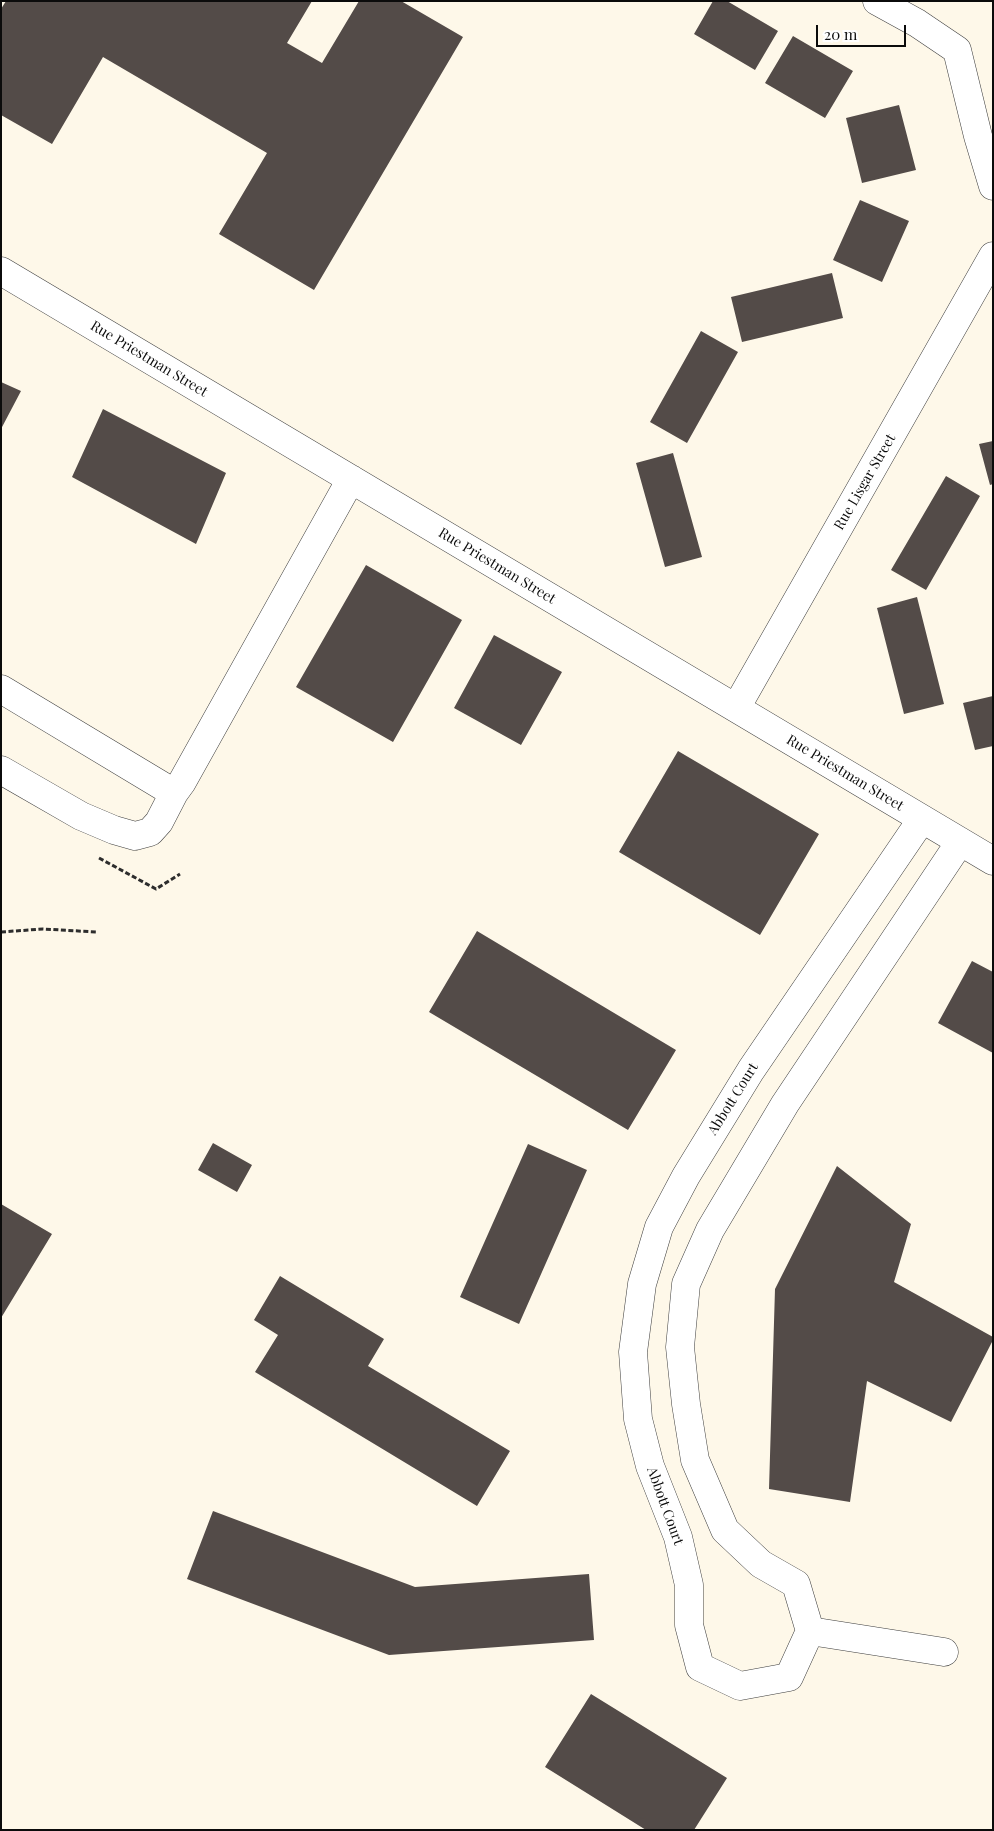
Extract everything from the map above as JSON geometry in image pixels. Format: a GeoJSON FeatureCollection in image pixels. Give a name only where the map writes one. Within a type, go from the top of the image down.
{"type":"FeatureCollection","features":[{"type":"Feature","properties":{"kind":"street"},"geometry":{"type":"LineString","coordinates":[[877,1],[917,23],[957,50],[978,136],[993,186]]}},
{"type":"Feature","properties":{"kind":"street","name":"Rue Lisgar Street"},"geometry":{"type":"LineString","coordinates":[[736,708],[993,256]]}},
{"type":"Feature","properties":{"kind":"street","name":"Rue Priestman Street"},"geometry":{"type":"LineString","coordinates":[[1,271],[993,861]]}},
{"type":"Feature","properties":{"kind":"street"},"geometry":{"type":"LineString","coordinates":[[1,770],[81,816],[114,830],[135,836],[150,832],[159,822],[182,782],[351,479]]}},
{"type":"Feature","properties":{"kind":"street"},"geometry":{"type":"LineString","coordinates":[[1,689],[174,793]]}},
{"type":"Feature","properties":{"kind":"street","name":"Abbott Court"},"geometry":{"type":"LineString","coordinates":[[810,1631],[789,1676],[740,1686],[700,1666],[689,1625],[689,1585],[678,1537],[650,1466],[638,1419],[632,1352],[642,1284],[659,1227],[686,1176],[751,1070],[922,819]]}},
{"type":"Feature","properties":{"kind":"street"},"geometry":{"type":"LineString","coordinates":[[944,1652],[810,1631],[796,1584],[761,1564],[725,1530],[695,1460],[686,1404],[680,1347],[686,1284],[710,1230],[785,1104],[960,842]]}},
{"type":"Feature","properties":{"kind":"path"},"geometry":{"type":"LineString","coordinates":[[1,932],[43,929],[96,932]]}},
{"type":"Feature","properties":{"kind":"building"},"geometry":{"type":"Polygon","coordinates":[[[6,1],[312,1],[287,43],[322,63],[359,1],[401,1],[463,37],[314,290],[219,234],[267,153],[103,57],[52,144],[1,115],[1,9],[6,1]]]}},
{"type":"Feature","properties":{"kind":"building"},"geometry":{"type":"Polygon","coordinates":[[[713,1],[727,1],[778,31],[755,70],[694,34],[713,1]]]}},
{"type":"Feature","properties":{"kind":"building"},"geometry":{"type":"Polygon","coordinates":[[[793,36],[853,71],[825,118],[765,83],[793,36]]]}},
{"type":"Feature","properties":{"kind":"building"},"geometry":{"type":"Polygon","coordinates":[[[899,105],[916,170],[862,183],[846,118],[899,105]]]}},
{"type":"Feature","properties":{"kind":"building"},"geometry":{"type":"Polygon","coordinates":[[[860,200],[909,221],[882,282],[833,260],[860,200]]]}},
{"type":"Feature","properties":{"kind":"building"},"geometry":{"type":"Polygon","coordinates":[[[832,273],[843,318],[742,342],[731,297],[832,273]]]}},
{"type":"Feature","properties":{"kind":"building"},"geometry":{"type":"Polygon","coordinates":[[[701,331],[738,352],[687,443],[650,422],[701,331]]]}},
{"type":"Feature","properties":{"kind":"building"},"geometry":{"type":"Polygon","coordinates":[[[1,382],[21,391],[1,429],[1,382]]]}},
{"type":"Feature","properties":{"kind":"building"},"geometry":{"type":"Polygon","coordinates":[[[103,409],[226,473],[196,544],[72,477],[103,409]]]}},
{"type":"Feature","properties":{"kind":"building"},"geometry":{"type":"Polygon","coordinates":[[[993,441],[993,484],[990,485],[979,444],[993,441]]]}},
{"type":"Feature","properties":{"kind":"building"},"geometry":{"type":"Polygon","coordinates":[[[673,453],[702,557],[665,567],[636,463],[673,453]]]}},
{"type":"Feature","properties":{"kind":"building"},"geometry":{"type":"Polygon","coordinates":[[[946,476],[980,496],[926,590],[891,570],[946,476]]]}},
{"type":"Feature","properties":{"kind":"building"},"geometry":{"type":"Polygon","coordinates":[[[366,565],[462,620],[393,742],[296,687],[366,565]]]}},
{"type":"Feature","properties":{"kind":"building"},"geometry":{"type":"Polygon","coordinates":[[[917,597],[944,704],[904,714],[877,608],[917,597]]]}},
{"type":"Feature","properties":{"kind":"building"},"geometry":{"type":"Polygon","coordinates":[[[494,635],[562,672],[521,745],[454,708],[494,635]]]}},
{"type":"Feature","properties":{"kind":"building"},"geometry":{"type":"Polygon","coordinates":[[[993,696],[993,746],[975,750],[963,703],[993,696]]]}},
{"type":"Feature","properties":{"kind":"building"},"geometry":{"type":"Polygon","coordinates":[[[678,751],[819,834],[760,935],[619,852],[678,751]]]}},
{"type":"Feature","properties":{"kind":"building"},"geometry":{"type":"Polygon","coordinates":[[[477,931],[676,1050],[628,1130],[429,1012],[477,931]]]}},
{"type":"Feature","properties":{"kind":"building"},"geometry":{"type":"Polygon","coordinates":[[[972,961],[993,972],[993,1053],[938,1023],[972,961]]]}},
{"type":"Feature","properties":{"kind":"building"},"geometry":{"type":"Polygon","coordinates":[[[213,1143],[252,1165],[237,1192],[198,1170],[213,1143]]]}},
{"type":"Feature","properties":{"kind":"building"},"geometry":{"type":"Polygon","coordinates":[[[528,1144],[587,1170],[519,1324],[460,1297],[528,1144]]]}},
{"type":"Feature","properties":{"kind":"building"},"geometry":{"type":"Polygon","coordinates":[[[837,1166],[911,1224],[894,1282],[993,1337],[951,1422],[867,1381],[850,1502],[769,1489],[775,1289],[837,1166]]]}},
{"type":"Feature","properties":{"kind":"building"},"geometry":{"type":"Polygon","coordinates":[[[1,1204],[52,1234],[1,1318],[1,1204]]]}},
{"type":"Feature","properties":{"kind":"building"},"geometry":{"type":"Polygon","coordinates":[[[280,1276],[384,1339],[368,1366],[510,1451],[477,1506],[255,1372],[278,1335],[254,1320],[280,1276]]]}},
{"type":"Feature","properties":{"kind":"building"},"geometry":{"type":"Polygon","coordinates":[[[213,1511],[415,1587],[589,1574],[594,1640],[389,1655],[187,1579],[213,1511]]]}},
{"type":"Feature","properties":{"kind":"building"},"geometry":{"type":"Polygon","coordinates":[[[591,1694],[727,1778],[694,1830],[646,1830],[545,1767],[591,1694]]]}}]}
